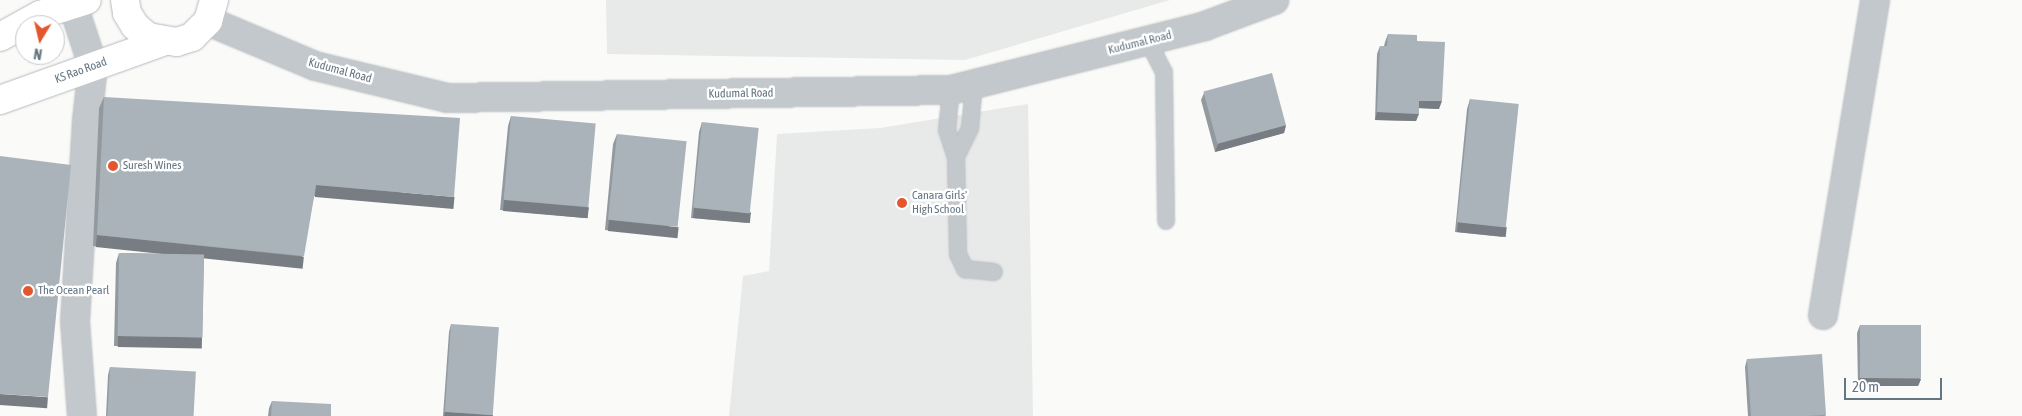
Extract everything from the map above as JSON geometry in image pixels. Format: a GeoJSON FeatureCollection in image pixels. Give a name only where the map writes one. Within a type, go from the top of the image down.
{"type":"FeatureCollection","features":[{"type":"Feature","properties":{"kind":"main road"},"geometry":{"type":"LineString","coordinates":[[125,0],[127,13],[135,26],[148,37],[162,42]]}},
{"type":"Feature","properties":{"kind":"main road"},"geometry":{"type":"LineString","coordinates":[[0,37],[40,15],[80,2]]}},
{"type":"Feature","properties":{"kind":"main road","name":"KS Rao Road"},"geometry":{"type":"LineString","coordinates":[[0,100],[162,42],[177,42],[192,37],[211,10]]}},
{"type":"Feature","properties":{"kind":"street","name":"Kudumal Road"},"geometry":{"type":"LineString","coordinates":[[211,10],[316,66],[447,98],[963,87],[1205,26],[1274,0]]}},
{"type":"Feature","properties":{"kind":"street"},"geometry":{"type":"LineString","coordinates":[[1823,315],[1875,0]]}},
{"type":"Feature","properties":{"kind":"street"},"geometry":{"type":"LineString","coordinates":[[80,2],[93,66],[75,322],[82,416]]}},
{"type":"Feature","properties":{"kind":"lane"},"geometry":{"type":"LineString","coordinates":[[1148,41],[1164,72],[1166,221]]}},
{"type":"Feature","properties":{"kind":"lane"},"geometry":{"type":"LineString","coordinates":[[956,157],[970,128],[963,87]]}},
{"type":"Feature","properties":{"kind":"lane"},"geometry":{"type":"LineString","coordinates":[[963,87],[947,130],[956,157],[958,254],[965,269],[994,272]]}},
{"type":"Feature","properties":{"kind":"shaded area"},"geometry":{"type":"Polygon","coordinates":[[[606,0],[1170,0],[965,60],[607,54],[606,0]]]}},
{"type":"Feature","properties":{"kind":"shaded area","name":"Canara Girls' High School"},"geometry":{"type":"Polygon","coordinates":[[[1028,104],[1033,416],[729,416],[743,276],[769,271],[777,134],[880,128],[1028,104]]]}},
{"type":"Feature","properties":{"kind":"building"},"geometry":{"type":"Polygon","coordinates":[[[1388,34],[1417,35],[1417,41],[1445,42],[1442,101],[1419,101],[1419,114],[1377,112],[1380,46],[1387,46],[1388,34]]]}},
{"type":"Feature","properties":{"kind":"building"},"geometry":{"type":"Polygon","coordinates":[[[1272,73],[1286,125],[1217,144],[1203,91],[1272,73]]]}},
{"type":"Feature","properties":{"kind":"building"},"geometry":{"type":"Polygon","coordinates":[[[104,97],[460,118],[454,197],[316,185],[304,256],[97,235],[104,97]]]}},
{"type":"Feature","properties":{"kind":"building"},"geometry":{"type":"Polygon","coordinates":[[[1470,99],[1519,104],[1506,227],[1457,222],[1470,99]]]}},
{"type":"Feature","properties":{"kind":"building"},"geometry":{"type":"Polygon","coordinates":[[[511,116],[596,123],[588,207],[504,200],[511,116]]]}},
{"type":"Feature","properties":{"kind":"building"},"geometry":{"type":"Polygon","coordinates":[[[702,122],[759,128],[750,213],[693,208],[702,122]]]}},
{"type":"Feature","properties":{"kind":"building"},"geometry":{"type":"Polygon","coordinates":[[[617,134],[687,141],[678,227],[608,220],[617,134]]]}},
{"type":"Feature","properties":{"kind":"building","name":"The Ocean Pearl"},"geometry":{"type":"Polygon","coordinates":[[[0,156],[71,165],[48,397],[0,394],[0,156]]]}},
{"type":"Feature","properties":{"kind":"building"},"geometry":{"type":"Polygon","coordinates":[[[119,253],[204,254],[203,337],[118,336],[119,253]]]}},
{"type":"Feature","properties":{"kind":"building"},"geometry":{"type":"Polygon","coordinates":[[[451,324],[499,327],[493,415],[445,412],[451,324]]]}},
{"type":"Feature","properties":{"kind":"building"},"geometry":{"type":"Polygon","coordinates":[[[1860,325],[1921,325],[1921,378],[1860,378],[1860,325]]]}},
{"type":"Feature","properties":{"kind":"building"},"geometry":{"type":"Polygon","coordinates":[[[1822,354],[1826,415],[1751,416],[1747,359],[1822,354]]]}},
{"type":"Feature","properties":{"kind":"building"},"geometry":{"type":"Polygon","coordinates":[[[110,367],[196,372],[194,416],[107,416],[110,367]]]}},
{"type":"Feature","properties":{"kind":"building"},"geometry":{"type":"Polygon","coordinates":[[[272,401],[331,404],[331,416],[271,416],[272,401]]]}},
{"type":"Feature","properties":{"kind":"place","name":"Suresh Wines"},"geometry":{"type":"Point","coordinates":[113,166]}},
{"type":"Feature","properties":{"kind":"place","name":"Canara Girls' High School"},"geometry":{"type":"Point","coordinates":[902,203]}},
{"type":"Feature","properties":{"kind":"place","name":"The Ocean Pearl"},"geometry":{"type":"Point","coordinates":[28,291]}}]}
